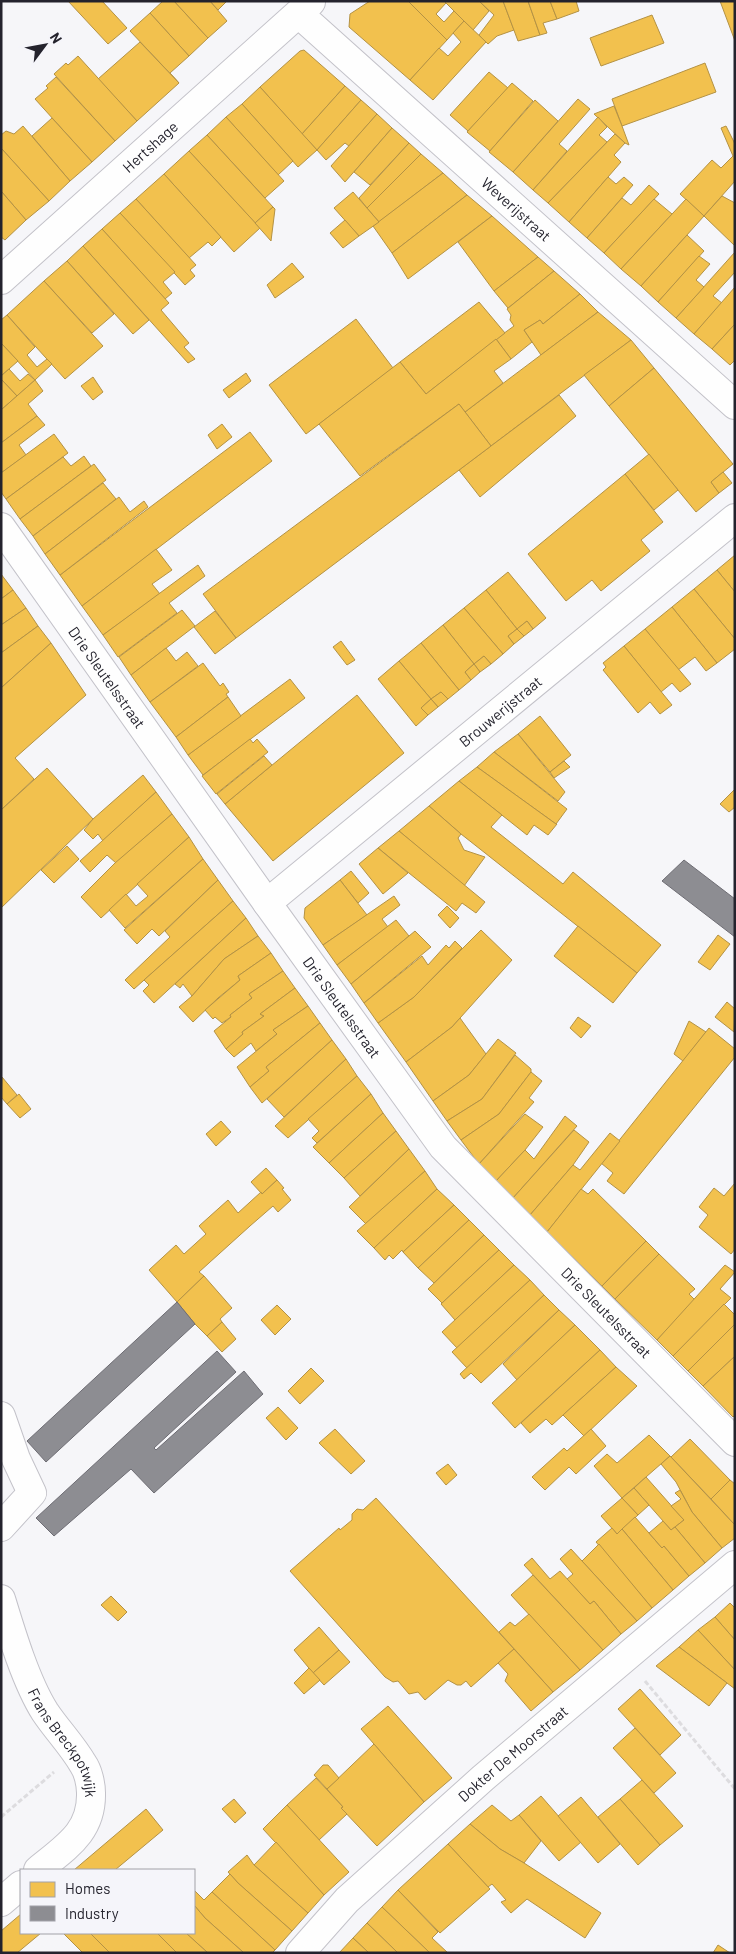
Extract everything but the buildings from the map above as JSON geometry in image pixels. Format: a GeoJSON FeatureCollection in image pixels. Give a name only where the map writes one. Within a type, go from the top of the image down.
{"type":"FeatureCollection","features":[{"type":"Feature","properties":{"kind":"street","name":"Hertshage"},"geometry":{"type":"LineString","coordinates":[[1,280],[306,8]]}},
{"type":"Feature","properties":{"kind":"street","name":"Weverijstraat"},"geometry":{"type":"LineString","coordinates":[[306,8],[735,405]]}},
{"type":"Feature","properties":{"kind":"street","name":"Brouwerijstraat"},"geometry":{"type":"LineString","coordinates":[[266,903],[735,518]]}},
{"type":"Feature","properties":{"kind":"street","name":"Drie Sleutelsstraat"},"geometry":{"type":"LineString","coordinates":[[1,527],[266,903],[443,1147],[735,1442]]}},
{"type":"Feature","properties":{"kind":"street"},"geometry":{"type":"LineString","coordinates":[[1,1416],[16,1459],[32,1493],[1,1527]]}},
{"type":"Feature","properties":{"kind":"street","name":"Dokter De Moorstraat"},"geometry":{"type":"LineString","coordinates":[[300,1953],[354,1894],[483,1778],[735,1565]]}},
{"type":"Feature","properties":{"kind":"street","name":"Frans Breckpotwijk"},"geometry":{"type":"LineString","coordinates":[[1,1598],[34,1691],[45,1712],[85,1766],[91,1787],[91,1803],[87,1820],[78,1837],[39,1869]]}},
{"type":"Feature","properties":{"kind":"street"},"geometry":{"type":"LineString","coordinates":[[1,1902],[20,1886]]}},
{"type":"Feature","properties":{"kind":"path"},"geometry":{"type":"LineString","coordinates":[[625,1658],[735,1789]]}},
{"type":"Feature","properties":{"kind":"path"},"geometry":{"type":"LineString","coordinates":[[1,1817],[36,1786],[77,1755]]}}]}
